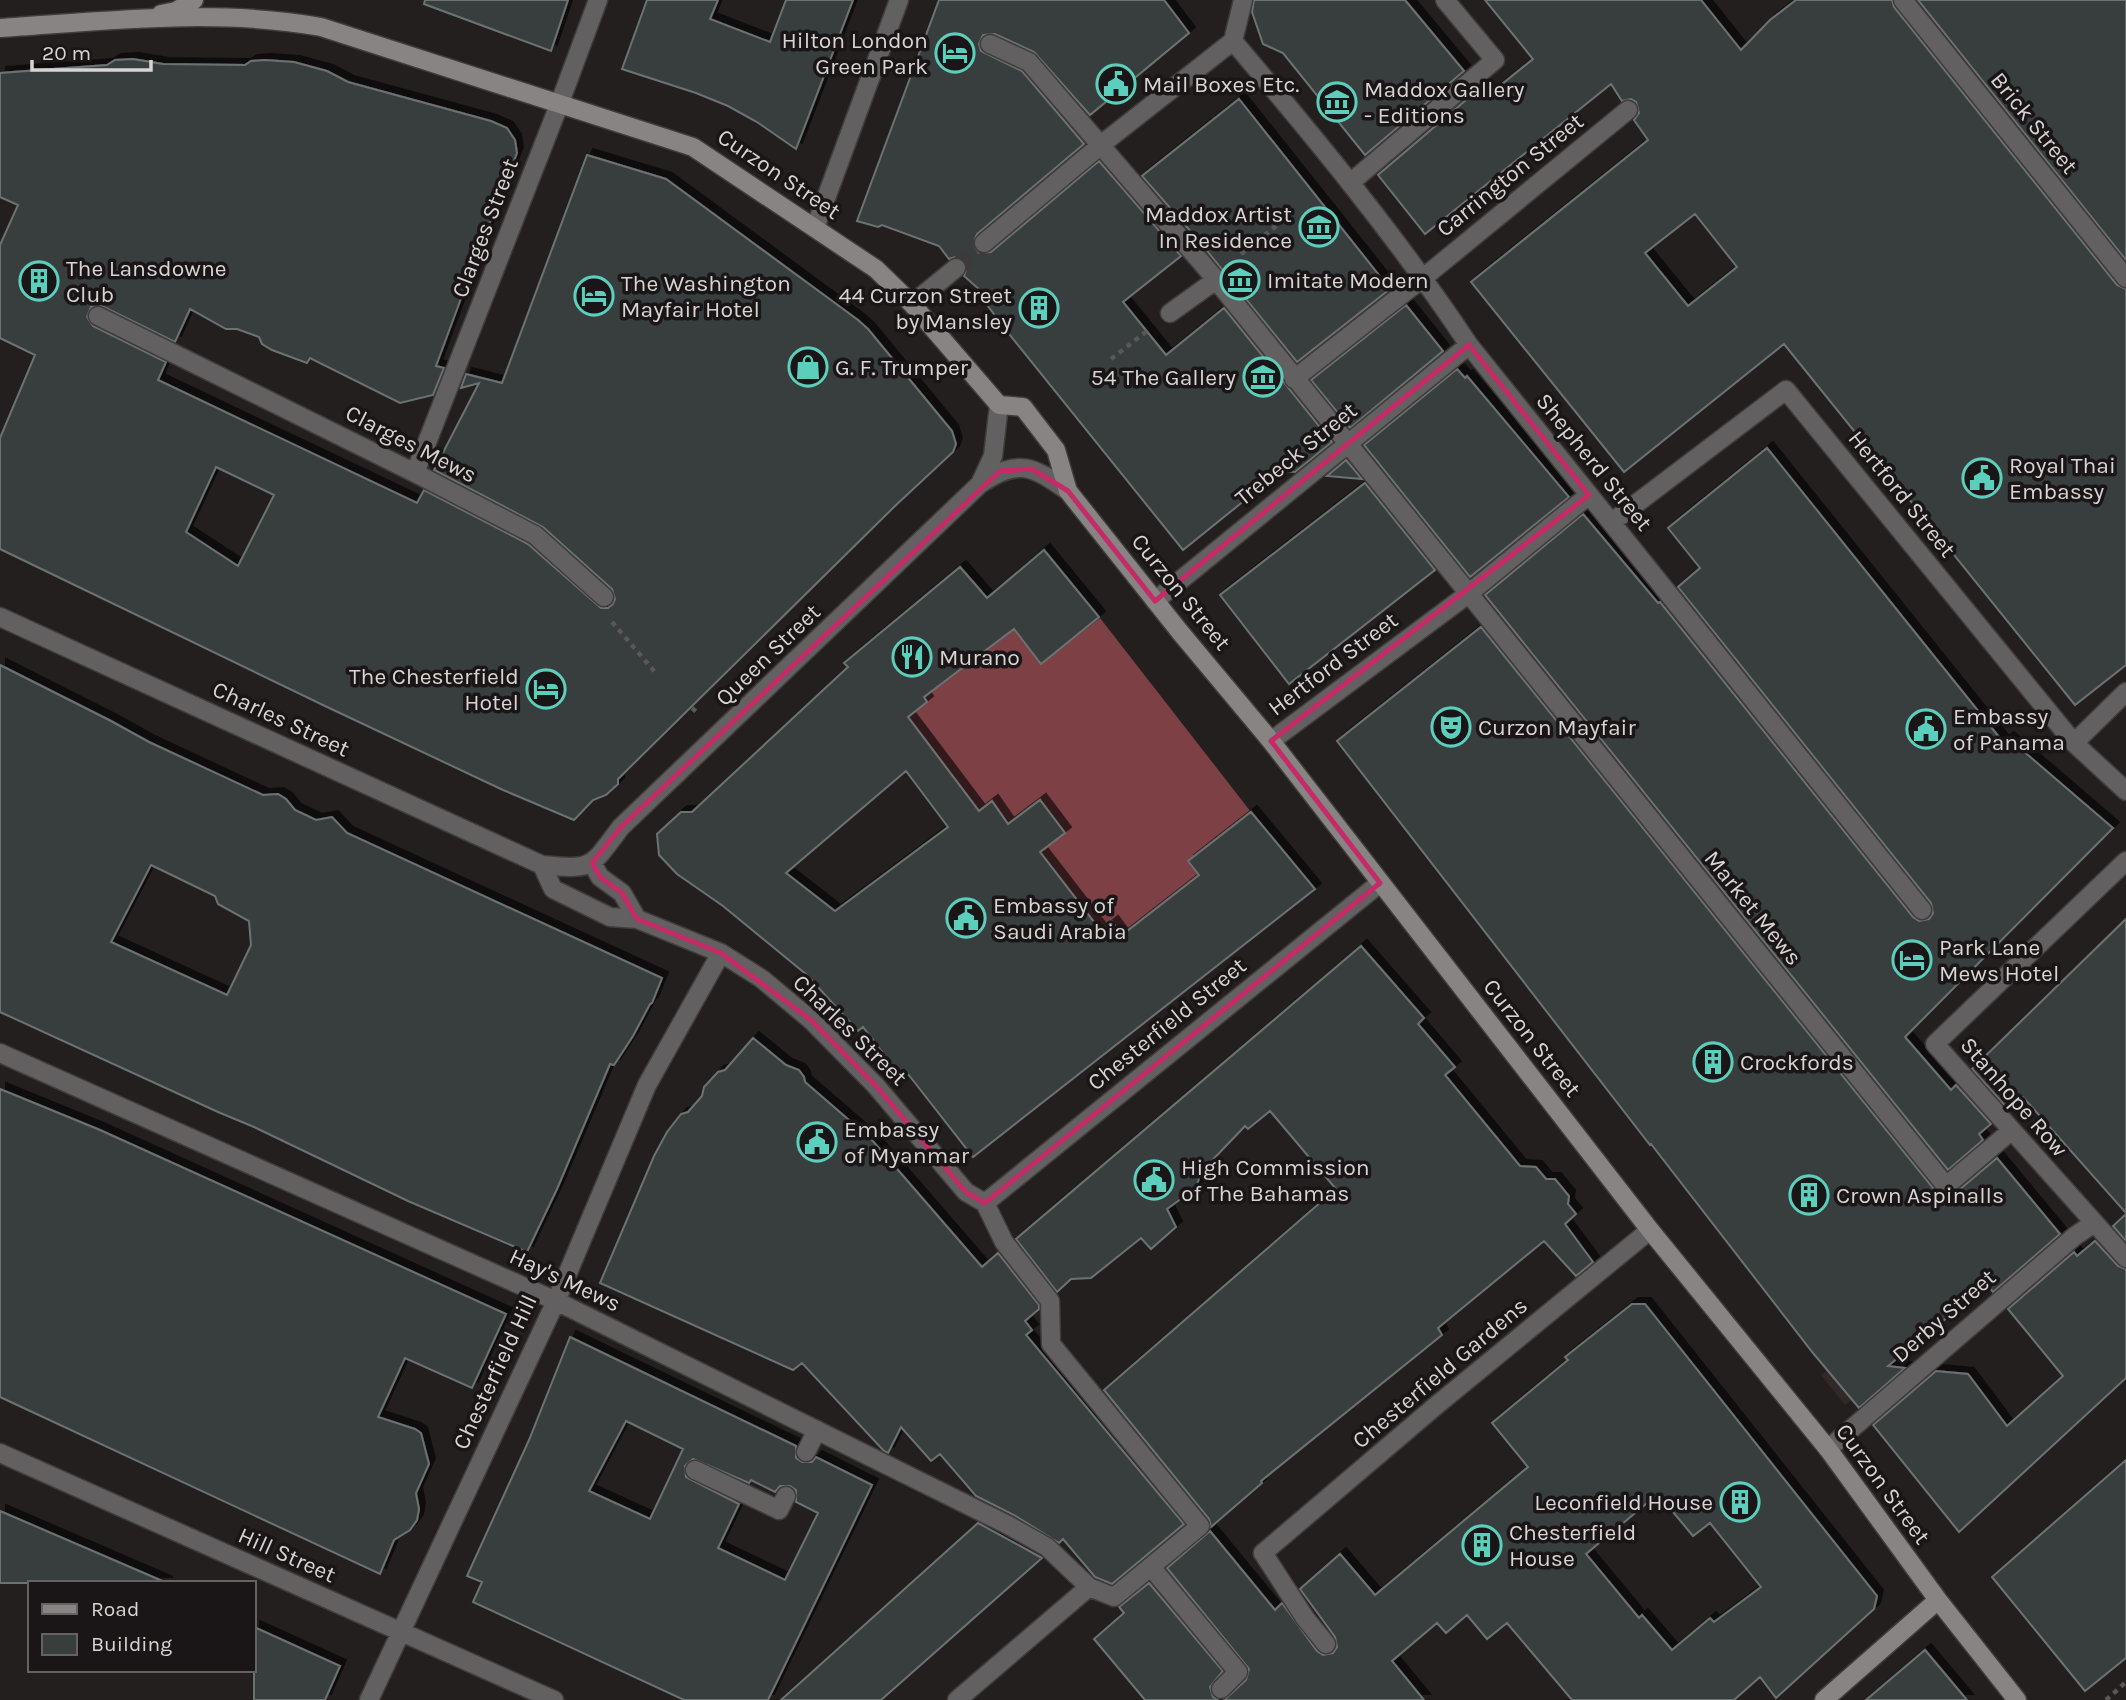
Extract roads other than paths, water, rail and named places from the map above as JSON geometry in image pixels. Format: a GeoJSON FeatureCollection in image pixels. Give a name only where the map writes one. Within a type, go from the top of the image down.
{"type":"FeatureCollection","features":[{"type":"Feature","properties":{"kind":"street"},"geometry":{"type":"LineString","coordinates":[[141,19],[176,11],[194,0]]}},
{"type":"Feature","properties":{"kind":"street","name":"Clarges Street"},"geometry":{"type":"LineString","coordinates":[[415,473],[598,0]]}},
{"type":"Feature","properties":{"kind":"street"},"geometry":{"type":"LineString","coordinates":[[815,228],[899,0]]}},
{"type":"Feature","properties":{"kind":"street"},"geometry":{"type":"LineString","coordinates":[[984,243],[1233,41],[1243,0]]}},
{"type":"Feature","properties":{"kind":"street"},"geometry":{"type":"LineString","coordinates":[[1350,183],[1495,60],[1445,0]]}},
{"type":"Feature","properties":{"kind":"street","name":"Brick Street"},"geometry":{"type":"LineString","coordinates":[[1903,0],[2126,278]]}},
{"type":"Feature","properties":{"kind":"street","name":"Curzon Street"},"geometry":{"type":"LineString","coordinates":[[0,28],[141,19],[232,17],[283,20],[321,27],[693,147],[876,269],[912,304],[999,405],[1023,407],[1056,450],[1068,491],[1155,601],[1272,741],[1650,1230],[1828,1448],[1938,1600],[2017,1700]]}},
{"type":"Feature","properties":{"kind":"street","name":"Shepherd Street"},"geometry":{"type":"LineString","coordinates":[[1233,41],[1350,183],[1423,278],[1469,345],[1922,910]]}},
{"type":"Feature","properties":{"kind":"street"},"geometry":{"type":"LineString","coordinates":[[990,44],[1029,62],[1102,145],[1216,280],[1468,594]]}},
{"type":"Feature","properties":{"kind":"street","name":"Carrington Street"},"geometry":{"type":"LineString","coordinates":[[1294,379],[1423,278],[1628,110]]}},
{"type":"Feature","properties":{"kind":"street"},"geometry":{"type":"LineString","coordinates":[[912,304],[956,268]]}},
{"type":"Feature","properties":{"kind":"street"},"geometry":{"type":"LineString","coordinates":[[1170,313],[1216,280]]}},
{"type":"Feature","properties":{"kind":"street","name":"Clarges Mews"},"geometry":{"type":"LineString","coordinates":[[98,316],[535,535],[604,597]]}},
{"type":"Feature","properties":{"kind":"street","name":"Trebeck Street"},"geometry":{"type":"LineString","coordinates":[[1155,601],[1469,345]]}},
{"type":"Feature","properties":{"kind":"street","name":"Hertford Street"},"geometry":{"type":"LineString","coordinates":[[1612,522],[1786,390],[2074,743],[2126,791]]}},
{"type":"Feature","properties":{"kind":"street","name":"Queen Street"},"geometry":{"type":"LineString","coordinates":[[980,484],[993,456],[999,405]]}},
{"type":"Feature","properties":{"kind":"street","name":"Queen Street"},"geometry":{"type":"LineString","coordinates":[[592,863],[621,827],[980,484],[1000,471],[1032,469],[1068,491]]}},
{"type":"Feature","properties":{"kind":"street","name":"Hertford Street"},"geometry":{"type":"LineString","coordinates":[[1272,741],[1468,594],[1589,495]]}},
{"type":"Feature","properties":{"kind":"street","name":"Market Mews"},"geometry":{"type":"LineString","coordinates":[[1468,594],[1946,1186],[2011,1131]]}},
{"type":"Feature","properties":{"kind":"street","name":"Charles Street"},"geometry":{"type":"LineString","coordinates":[[0,617],[542,865],[577,868],[592,863]]}},
{"type":"Feature","properties":{"kind":"street"},"geometry":{"type":"LineString","coordinates":[[2074,743],[2126,692]]}},
{"type":"Feature","properties":{"kind":"street","name":"Stanhope Row"},"geometry":{"type":"LineString","coordinates":[[2126,861],[1935,1044],[2126,1258]]}},
{"type":"Feature","properties":{"kind":"street"},"geometry":{"type":"LineString","coordinates":[[592,863],[600,877],[622,893],[637,919]]}},
{"type":"Feature","properties":{"kind":"street","name":"Charles Street"},"geometry":{"type":"LineString","coordinates":[[542,865],[553,888],[610,917],[637,919],[721,953],[762,979],[811,1020],[876,1086],[966,1192],[985,1203],[1004,1242],[1050,1301],[1051,1344],[1200,1526],[1152,1567]]}},
{"type":"Feature","properties":{"kind":"street","name":"Chesterfield Street"},"geometry":{"type":"LineString","coordinates":[[985,1203],[1380,883]]}},
{"type":"Feature","properties":{"kind":"street","name":"Chesterfield Hill"},"geometry":{"type":"LineString","coordinates":[[369,1700],[556,1301],[647,1085],[721,953]]}},
{"type":"Feature","properties":{"kind":"street","name":"Hay's Mews"},"geometry":{"type":"LineString","coordinates":[[0,1053],[556,1301],[1008,1525],[1047,1547],[1089,1587]]}},
{"type":"Feature","properties":{"kind":"street","name":"Derby Street"},"geometry":{"type":"LineString","coordinates":[[1828,1448],[2075,1236],[2094,1223]]}},
{"type":"Feature","properties":{"kind":"street","name":"Chesterfield Gardens"},"geometry":{"type":"LineString","coordinates":[[1326,1644],[1305,1618],[1263,1553],[1438,1404],[1650,1230]]}},
{"type":"Feature","properties":{"kind":"street"},"geometry":{"type":"LineString","coordinates":[[806,1452],[817,1430]]}},
{"type":"Feature","properties":{"kind":"street","name":"Hill Street"},"geometry":{"type":"LineString","coordinates":[[0,1453],[554,1700]]}},
{"type":"Feature","properties":{"kind":"street"},"geometry":{"type":"LineString","coordinates":[[695,1470],[779,1510],[786,1496]]}},
{"type":"Feature","properties":{"kind":"street"},"geometry":{"type":"LineString","coordinates":[[957,1700],[1089,1587],[1114,1597],[1152,1567],[1238,1672],[1221,1689]]}},
{"type":"Feature","properties":{"kind":"street"},"geometry":{"type":"LineString","coordinates":[[1824,1700],[1938,1600]]}},
{"type":"Feature","properties":{"kind":"tunnel"},"geometry":{"type":"LineString","coordinates":[[956,268],[984,243]]}},
{"type":"Feature","properties":{"kind":"place","name":"Hilton London Green Park"},"geometry":{"type":"Point","coordinates":[955,53]}},
{"type":"Feature","properties":{"kind":"place","name":"Mail Boxes Etc."},"geometry":{"type":"Point","coordinates":[1116,84]}},
{"type":"Feature","properties":{"kind":"place","name":"Maddox Gallery - Editions"},"geometry":{"type":"Point","coordinates":[1337,102]}},
{"type":"Feature","properties":{"kind":"place","name":"Maddox Artist In Residence"},"geometry":{"type":"Point","coordinates":[1319,227]}},
{"type":"Feature","properties":{"kind":"place","name":"Imitate Modern"},"geometry":{"type":"Point","coordinates":[1240,280]}},
{"type":"Feature","properties":{"kind":"place","name":"The Lansdowne Club"},"geometry":{"type":"Point","coordinates":[39,281]}},
{"type":"Feature","properties":{"kind":"place","name":"The Washington Mayfair Hotel"},"geometry":{"type":"Point","coordinates":[594,296]}},
{"type":"Feature","properties":{"kind":"place","name":"44 Curzon Street by Mansley"},"geometry":{"type":"Point","coordinates":[1039,308]}},
{"type":"Feature","properties":{"kind":"place","name":"G. F. Trumper"},"geometry":{"type":"Point","coordinates":[808,367]}},
{"type":"Feature","properties":{"kind":"place","name":"54 The Gallery"},"geometry":{"type":"Point","coordinates":[1263,377]}},
{"type":"Feature","properties":{"kind":"place","name":"Royal Thai Embassy"},"geometry":{"type":"Point","coordinates":[1982,478]}},
{"type":"Feature","properties":{"kind":"place","name":"Murano"},"geometry":{"type":"Point","coordinates":[912,657]}},
{"type":"Feature","properties":{"kind":"place","name":"The Chesterfield Hotel"},"geometry":{"type":"Point","coordinates":[546,689]}},
{"type":"Feature","properties":{"kind":"place","name":"Curzon Mayfair"},"geometry":{"type":"Point","coordinates":[1451,727]}},
{"type":"Feature","properties":{"kind":"place","name":"Embassy of Panama"},"geometry":{"type":"Point","coordinates":[1926,729]}},
{"type":"Feature","properties":{"kind":"place","name":"Embassy of Saudi Arabia"},"geometry":{"type":"Point","coordinates":[966,918]}},
{"type":"Feature","properties":{"kind":"place","name":"Park Lane Mews Hotel"},"geometry":{"type":"Point","coordinates":[1912,960]}},
{"type":"Feature","properties":{"kind":"place","name":"Crockfords"},"geometry":{"type":"Point","coordinates":[1713,1062]}},
{"type":"Feature","properties":{"kind":"place","name":"Embassy of Myanmar"},"geometry":{"type":"Point","coordinates":[817,1142]}},
{"type":"Feature","properties":{"kind":"place","name":"High Commission of The Bahamas"},"geometry":{"type":"Point","coordinates":[1154,1180]}},
{"type":"Feature","properties":{"kind":"place","name":"Crown Aspinalls"},"geometry":{"type":"Point","coordinates":[1809,1195]}},
{"type":"Feature","properties":{"kind":"place","name":"Leconfield House"},"geometry":{"type":"Point","coordinates":[1740,1502]}},
{"type":"Feature","properties":{"kind":"place","name":"Chesterfield House"},"geometry":{"type":"Point","coordinates":[1482,1545]}}]}
